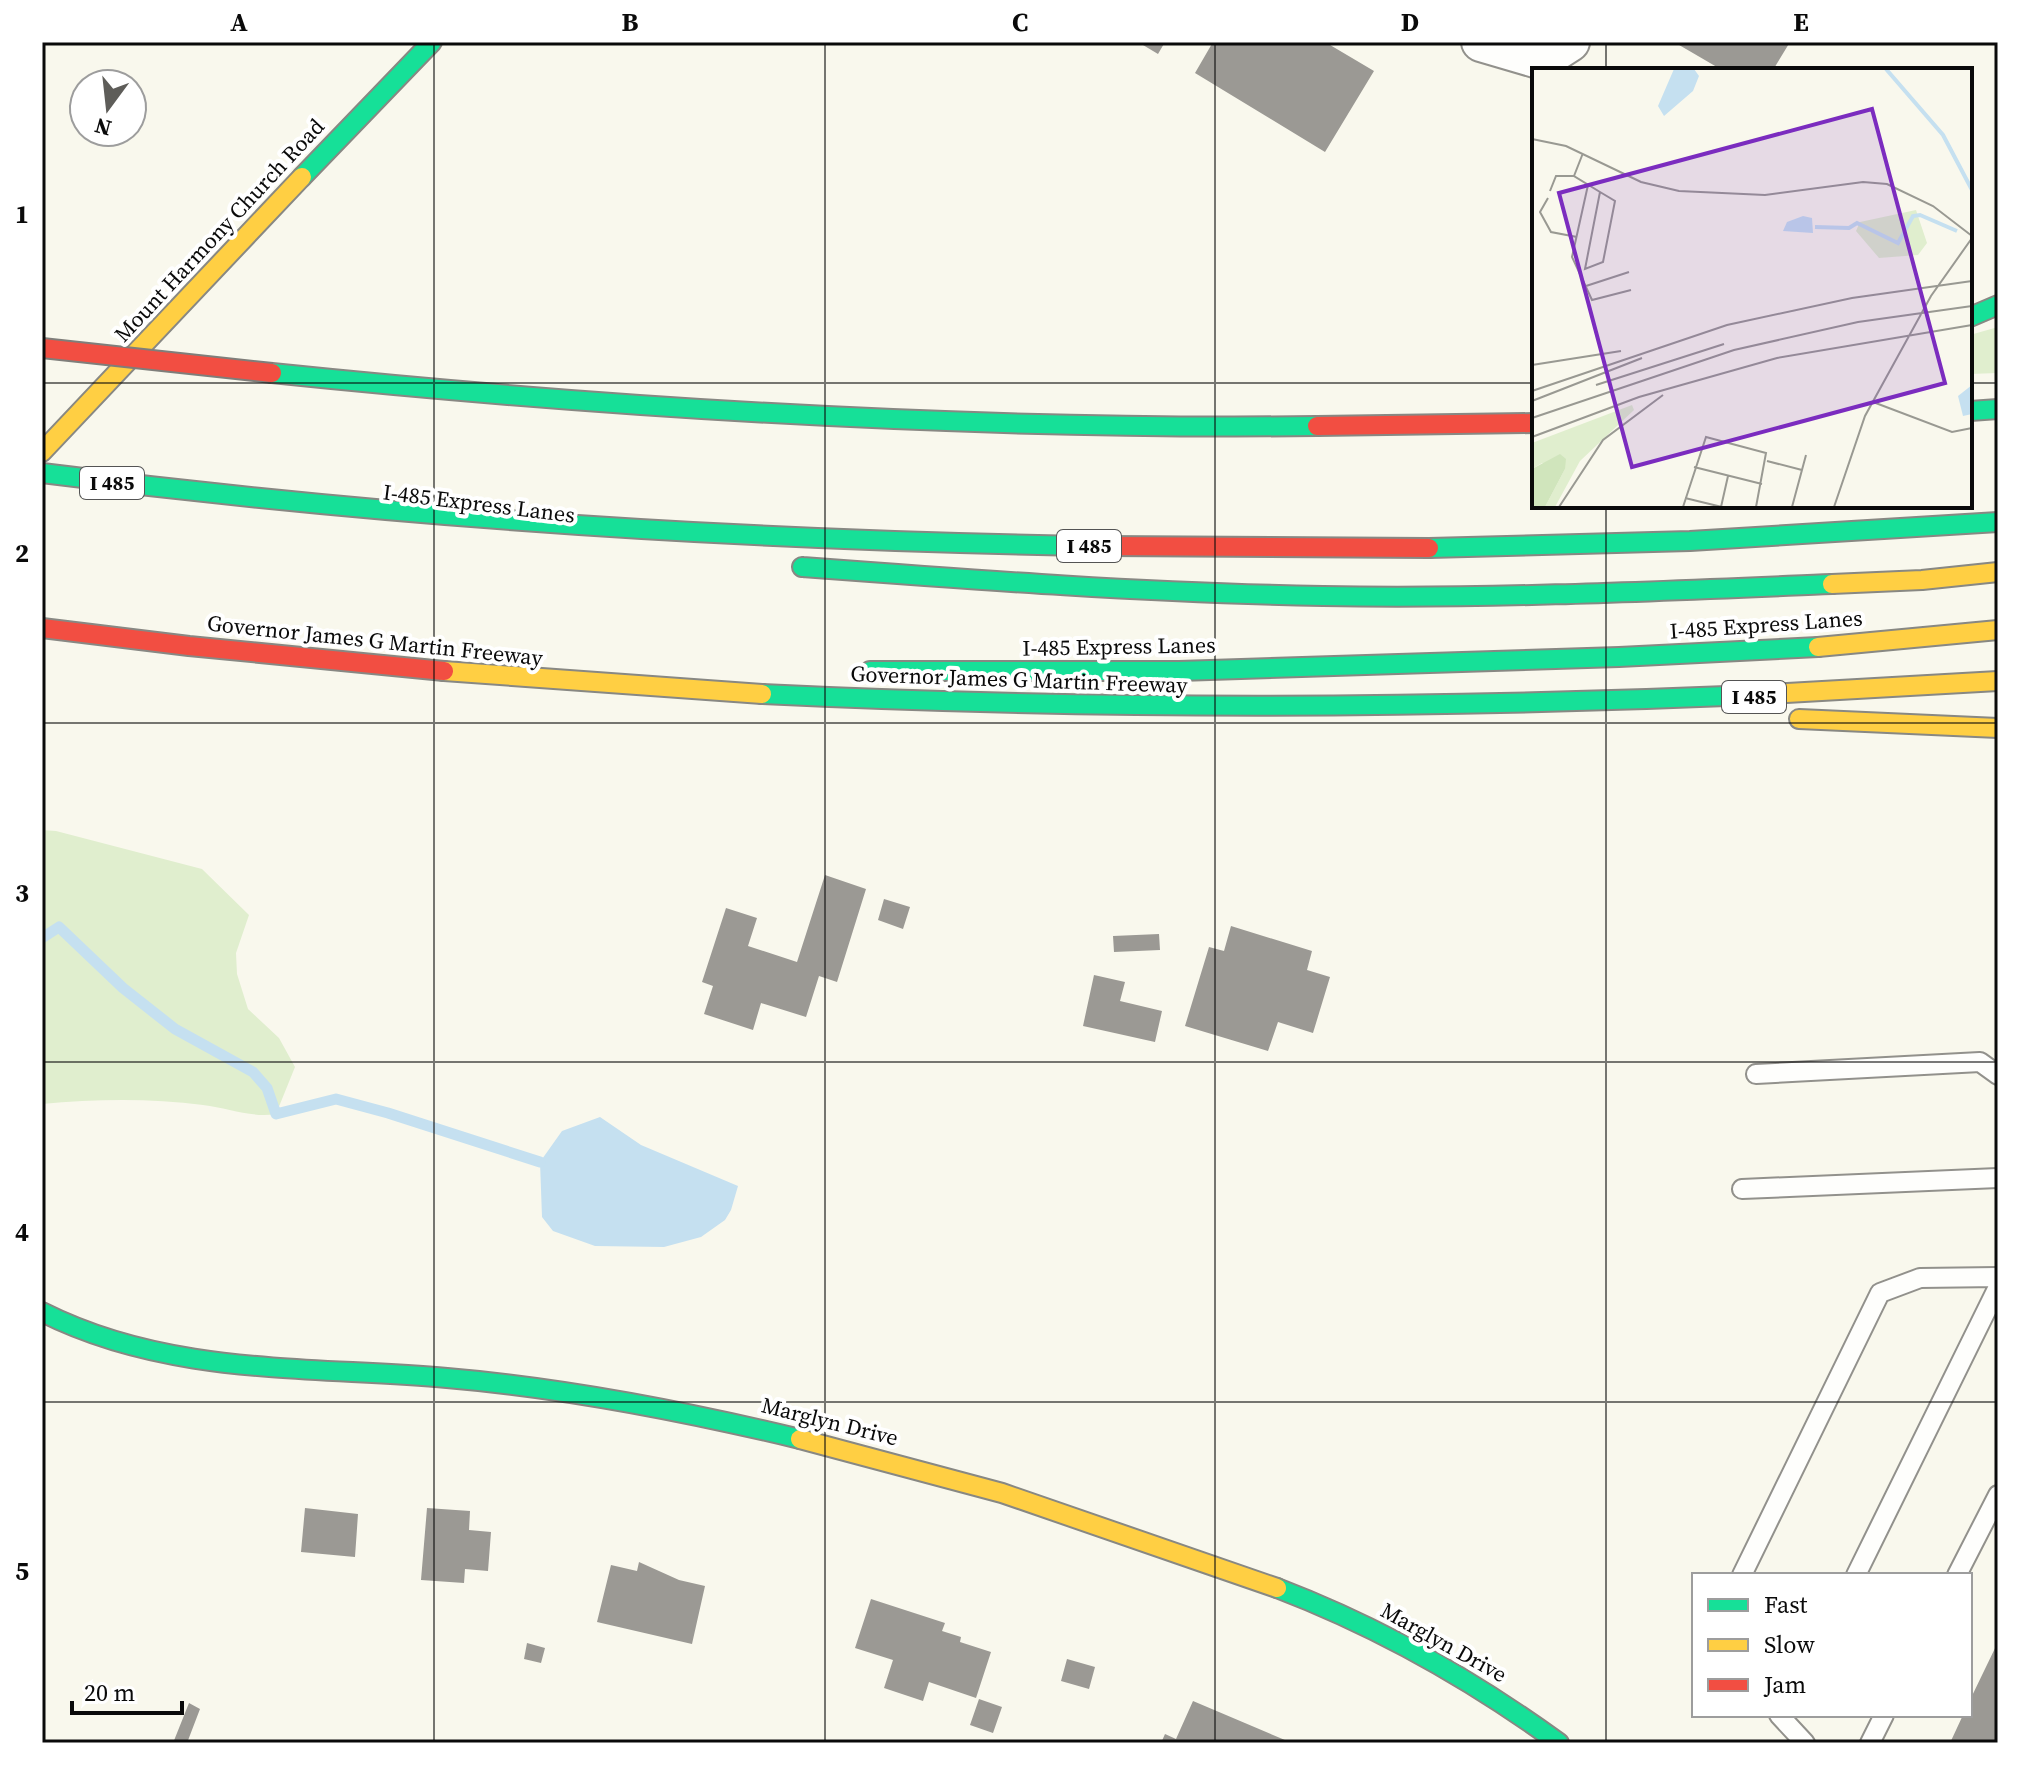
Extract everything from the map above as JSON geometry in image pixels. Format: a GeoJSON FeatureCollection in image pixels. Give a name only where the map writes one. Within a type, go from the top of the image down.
{"type":"FeatureCollection","features":[{"type":"Feature","properties":{"kind":"main road","name":"Mount Harmony Church Road"},"geometry":{"type":"LineString","coordinates":[[42,452],[432,42]]}},
{"type":"Feature","properties":{"kind":"main road"},"geometry":{"type":"LineString","coordinates":[[1972,316],[1998,305]]}},
{"type":"Feature","properties":{"kind":"main road"},"geometry":{"type":"LineString","coordinates":[[42,348],[451,392],[982,424],[1241,426],[1532,422]]}},
{"type":"Feature","properties":{"kind":"main road"},"geometry":{"type":"LineString","coordinates":[[1972,411],[1998,409]]}},
{"type":"Feature","properties":{"kind":"main road","name":"I 485"},"geometry":{"type":"LineString","coordinates":[[42,473],[181,492],[433,516],[698,534],[960,545],[1523,547],[1779,537],[1998,522]]}},
{"type":"Feature","properties":{"kind":"main road","name":"I-485 Express Lanes"},"geometry":{"type":"LineString","coordinates":[[296,503],[628,546]]}},
{"type":"Feature","properties":{"kind":"main road","name":"I-485 Express Lanes"},"geometry":{"type":"LineString","coordinates":[[785,566],[1082,588],[1323,596],[1548,596],[1922,580],[1998,572]]}},
{"type":"Feature","properties":{"kind":"main road","name":"Governor James G Martin Freeway"},"geometry":{"type":"LineString","coordinates":[[42,628],[429,672],[658,689],[955,703],[1235,709],[1509,706],[1791,695],[1998,681]]}},
{"type":"Feature","properties":{"kind":"main road","name":"I-485 Express Lanes"},"geometry":{"type":"LineString","coordinates":[[856,671],[1179,671],[1619,657],[1793,649],[1998,630]]}},
{"type":"Feature","properties":{"kind":"main road","name":"I 485"},"geometry":{"type":"LineString","coordinates":[[240,651],[673,669]]}},
{"type":"Feature","properties":{"kind":"main road"},"geometry":{"type":"LineString","coordinates":[[1509,706],[1714,715]]}},
{"type":"Feature","properties":{"kind":"main road"},"geometry":{"type":"LineString","coordinates":[[1777,718],[1998,728]]}},
{"type":"Feature","properties":{"kind":"main road","name":"Marglyn Drive"},"geometry":{"type":"LineString","coordinates":[[42,1312],[80,1331],[173,1357],[464,1379],[575,1393],[777,1432],[889,1459],[1116,1530],[1304,1598],[1375,1629],[1445,1667],[1521,1714],[1559,1743]]}},
{"type":"Feature","properties":{"kind":"street"},"geometry":{"type":"LineString","coordinates":[[1481,42],[1542,60],[1570,42]]}},
{"type":"Feature","properties":{"kind":"lane"},"geometry":{"type":"LineString","coordinates":[[1756,1074],[1980,1062],[1998,1075]]}},
{"type":"Feature","properties":{"kind":"lane"},"geometry":{"type":"LineString","coordinates":[[1742,1189],[1998,1178]]}},
{"type":"Feature","properties":{"kind":"lane"},"geometry":{"type":"LineString","coordinates":[[1743,1573],[1880,1293],[1920,1278],[1998,1277]]}},
{"type":"Feature","properties":{"kind":"lane"},"geometry":{"type":"LineString","coordinates":[[1857,1573],[1998,1287]]}},
{"type":"Feature","properties":{"kind":"lane"},"geometry":{"type":"LineString","coordinates":[[1958,1573],[1998,1495]]}},
{"type":"Feature","properties":{"kind":"lane"},"geometry":{"type":"LineString","coordinates":[[1784,1717],[1805,1743]]}},
{"type":"Feature","properties":{"kind":"lane"},"geometry":{"type":"LineString","coordinates":[[1870,1743],[1883,1717]]}},
{"type":"Feature","properties":{"kind":"green space"},"geometry":{"type":"Polygon","coordinates":[[[1998,327],[1998,373],[1972,374],[1972,334],[1998,327]]]}},
{"type":"Feature","properties":{"kind":"green space"},"geometry":{"type":"Polygon","coordinates":[[[42,830],[202,869],[249,915],[236,953],[237,974],[248,1009],[279,1038],[295,1067],[276,1114],[258,1115],[203,1105],[143,1100],[42,1104],[42,830]]]}},
{"type":"Feature","properties":{"kind":"water"},"geometry":{"type":"Polygon","coordinates":[[[600,1117],[641,1145],[738,1186],[725,1220],[701,1237],[664,1247],[595,1246],[553,1231],[542,1217],[540,1162],[562,1131],[600,1117]]]}},
{"type":"Feature","properties":{"kind":"building"},"geometry":{"type":"Polygon","coordinates":[[[1138,42],[1165,42],[1158,54],[1138,42]]]}},
{"type":"Feature","properties":{"kind":"building"},"geometry":{"type":"Polygon","coordinates":[[[1213,42],[1325,42],[1374,71],[1325,152],[1195,73],[1213,42]]]}},
{"type":"Feature","properties":{"kind":"building"},"geometry":{"type":"Polygon","coordinates":[[[1674,42],[1790,42],[1774,68],[1719,68],[1674,42]]]}},
{"type":"Feature","properties":{"kind":"building"},"geometry":{"type":"Polygon","coordinates":[[[825,875],[866,889],[837,982],[819,976],[806,1017],[761,1003],[753,1030],[704,1014],[713,986],[702,982],[726,908],[757,918],[748,946],[797,962],[825,875]]]}},
{"type":"Feature","properties":{"kind":"building"},"geometry":{"type":"Polygon","coordinates":[[[884,899],[910,907],[903,929],[878,920],[884,899]]]}},
{"type":"Feature","properties":{"kind":"building"},"geometry":{"type":"Polygon","coordinates":[[[1231,926],[1312,951],[1307,970],[1330,977],[1313,1033],[1278,1022],[1268,1051],[1185,1026],[1209,947],[1224,951],[1231,926]]]}},
{"type":"Feature","properties":{"kind":"building"},"geometry":{"type":"Polygon","coordinates":[[[1159,934],[1160,950],[1114,952],[1113,936],[1159,934]]]}},
{"type":"Feature","properties":{"kind":"building"},"geometry":{"type":"Polygon","coordinates":[[[1094,975],[1125,982],[1120,1001],[1162,1011],[1155,1042],[1083,1026],[1094,975]]]}},
{"type":"Feature","properties":{"kind":"building"},"geometry":{"type":"Polygon","coordinates":[[[305,1508],[358,1514],[355,1557],[301,1552],[305,1508]]]}},
{"type":"Feature","properties":{"kind":"building"},"geometry":{"type":"Polygon","coordinates":[[[427,1508],[470,1511],[469,1530],[491,1532],[488,1571],[465,1569],[464,1583],[421,1580],[427,1508]]]}},
{"type":"Feature","properties":{"kind":"building"},"geometry":{"type":"Polygon","coordinates":[[[639,1562],[679,1580],[705,1586],[692,1644],[597,1622],[611,1565],[637,1571],[639,1562]]]}},
{"type":"Feature","properties":{"kind":"building"},"geometry":{"type":"Polygon","coordinates":[[[871,1599],[945,1623],[942,1631],[961,1637],[960,1642],[991,1652],[976,1698],[929,1682],[923,1701],[884,1688],[893,1660],[855,1648],[871,1599]]]}},
{"type":"Feature","properties":{"kind":"building"},"geometry":{"type":"Polygon","coordinates":[[[1998,1642],[1998,1743],[1950,1743],[1962,1717],[1972,1717],[1972,1696],[1998,1642]]]}},
{"type":"Feature","properties":{"kind":"building"},"geometry":{"type":"Polygon","coordinates":[[[527,1643],[545,1648],[541,1663],[524,1659],[527,1643]]]}},
{"type":"Feature","properties":{"kind":"building"},"geometry":{"type":"Polygon","coordinates":[[[1067,1659],[1095,1667],[1089,1689],[1061,1681],[1067,1659]]]}},
{"type":"Feature","properties":{"kind":"building"},"geometry":{"type":"Polygon","coordinates":[[[979,1699],[1002,1707],[993,1733],[970,1725],[979,1699]]]}},
{"type":"Feature","properties":{"kind":"building"},"geometry":{"type":"Polygon","coordinates":[[[1193,1701],[1292,1743],[1161,1743],[1165,1734],[1176,1739],[1193,1701]]]}},
{"type":"Feature","properties":{"kind":"building"},"geometry":{"type":"Polygon","coordinates":[[[189,1703],[200,1709],[187,1743],[173,1743],[189,1703]]]}},
{"type":"Feature","properties":{"kind":"waterway"},"geometry":{"type":"LineString","coordinates":[[42,938],[59,927],[123,988],[175,1029],[253,1072],[267,1088],[276,1114],[336,1099],[540,1162]]}},
{"type":"Feature","properties":{"kind":"traffic: fast"},"geometry":{"type":"LineString","coordinates":[[302,177],[432,42]]}},
{"type":"Feature","properties":{"kind":"traffic: fast"},"geometry":{"type":"LineString","coordinates":[[1972,316],[1998,305]]}},
{"type":"Feature","properties":{"kind":"traffic: fast"},"geometry":{"type":"LineString","coordinates":[[272,373],[533,397],[794,414],[1055,424],[1317,426]]}},
{"type":"Feature","properties":{"kind":"traffic: fast"},"geometry":{"type":"LineString","coordinates":[[1972,411],[1998,409]]}},
{"type":"Feature","properties":{"kind":"traffic: fast"},"geometry":{"type":"LineString","coordinates":[[42,473],[439,515],[705,533],[1104,546]]}},
{"type":"Feature","properties":{"kind":"traffic: fast"},"geometry":{"type":"LineString","coordinates":[[1429,548],[1690,541],[1998,522]]}},
{"type":"Feature","properties":{"kind":"traffic: fast"},"geometry":{"type":"LineString","coordinates":[[802,567],[1128,589],[1323,596],[1514,595],[1832,584]]}},
{"type":"Feature","properties":{"kind":"traffic: fast"},"geometry":{"type":"LineString","coordinates":[[870,671],[1179,671],[1619,657],[1818,647]]}},
{"type":"Feature","properties":{"kind":"traffic: fast"},"geometry":{"type":"LineString","coordinates":[[762,694],[1010,703],[1258,706],[1505,703],[1753,695]]}},
{"type":"Feature","properties":{"kind":"traffic: fast"},"geometry":{"type":"LineString","coordinates":[[42,1312],[90,1333],[139,1348],[190,1358],[536,1388],[668,1410],[800,1439]]}},
{"type":"Feature","properties":{"kind":"traffic: fast"},"geometry":{"type":"LineString","coordinates":[[1277,1588],[1352,1620],[1423,1656],[1492,1697],[1559,1743]]}},
{"type":"Feature","properties":{"kind":"traffic: slow"},"geometry":{"type":"LineString","coordinates":[[42,452],[302,177]]}},
{"type":"Feature","properties":{"kind":"traffic: slow"},"geometry":{"type":"LineString","coordinates":[[1832,584],[1922,580],[1998,572]]}},
{"type":"Feature","properties":{"kind":"traffic: slow"},"geometry":{"type":"LineString","coordinates":[[1818,647],[1998,630]]}},
{"type":"Feature","properties":{"kind":"traffic: slow"},"geometry":{"type":"LineString","coordinates":[[444,671],[762,694]]}},
{"type":"Feature","properties":{"kind":"traffic: slow"},"geometry":{"type":"LineString","coordinates":[[1753,695],[1998,681]]}},
{"type":"Feature","properties":{"kind":"traffic: slow"},"geometry":{"type":"LineString","coordinates":[[1799,719],[1998,728]]}},
{"type":"Feature","properties":{"kind":"traffic: slow"},"geometry":{"type":"LineString","coordinates":[[800,1439],[1002,1493],[1277,1588]]}},
{"type":"Feature","properties":{"kind":"traffic: jam"},"geometry":{"type":"LineString","coordinates":[[42,348],[272,373]]}},
{"type":"Feature","properties":{"kind":"traffic: jam"},"geometry":{"type":"LineString","coordinates":[[1317,426],[1532,423]]}},
{"type":"Feature","properties":{"kind":"traffic: jam"},"geometry":{"type":"LineString","coordinates":[[1104,546],[1429,548]]}},
{"type":"Feature","properties":{"kind":"traffic: jam"},"geometry":{"type":"LineString","coordinates":[[42,628],[444,671]]}}]}
